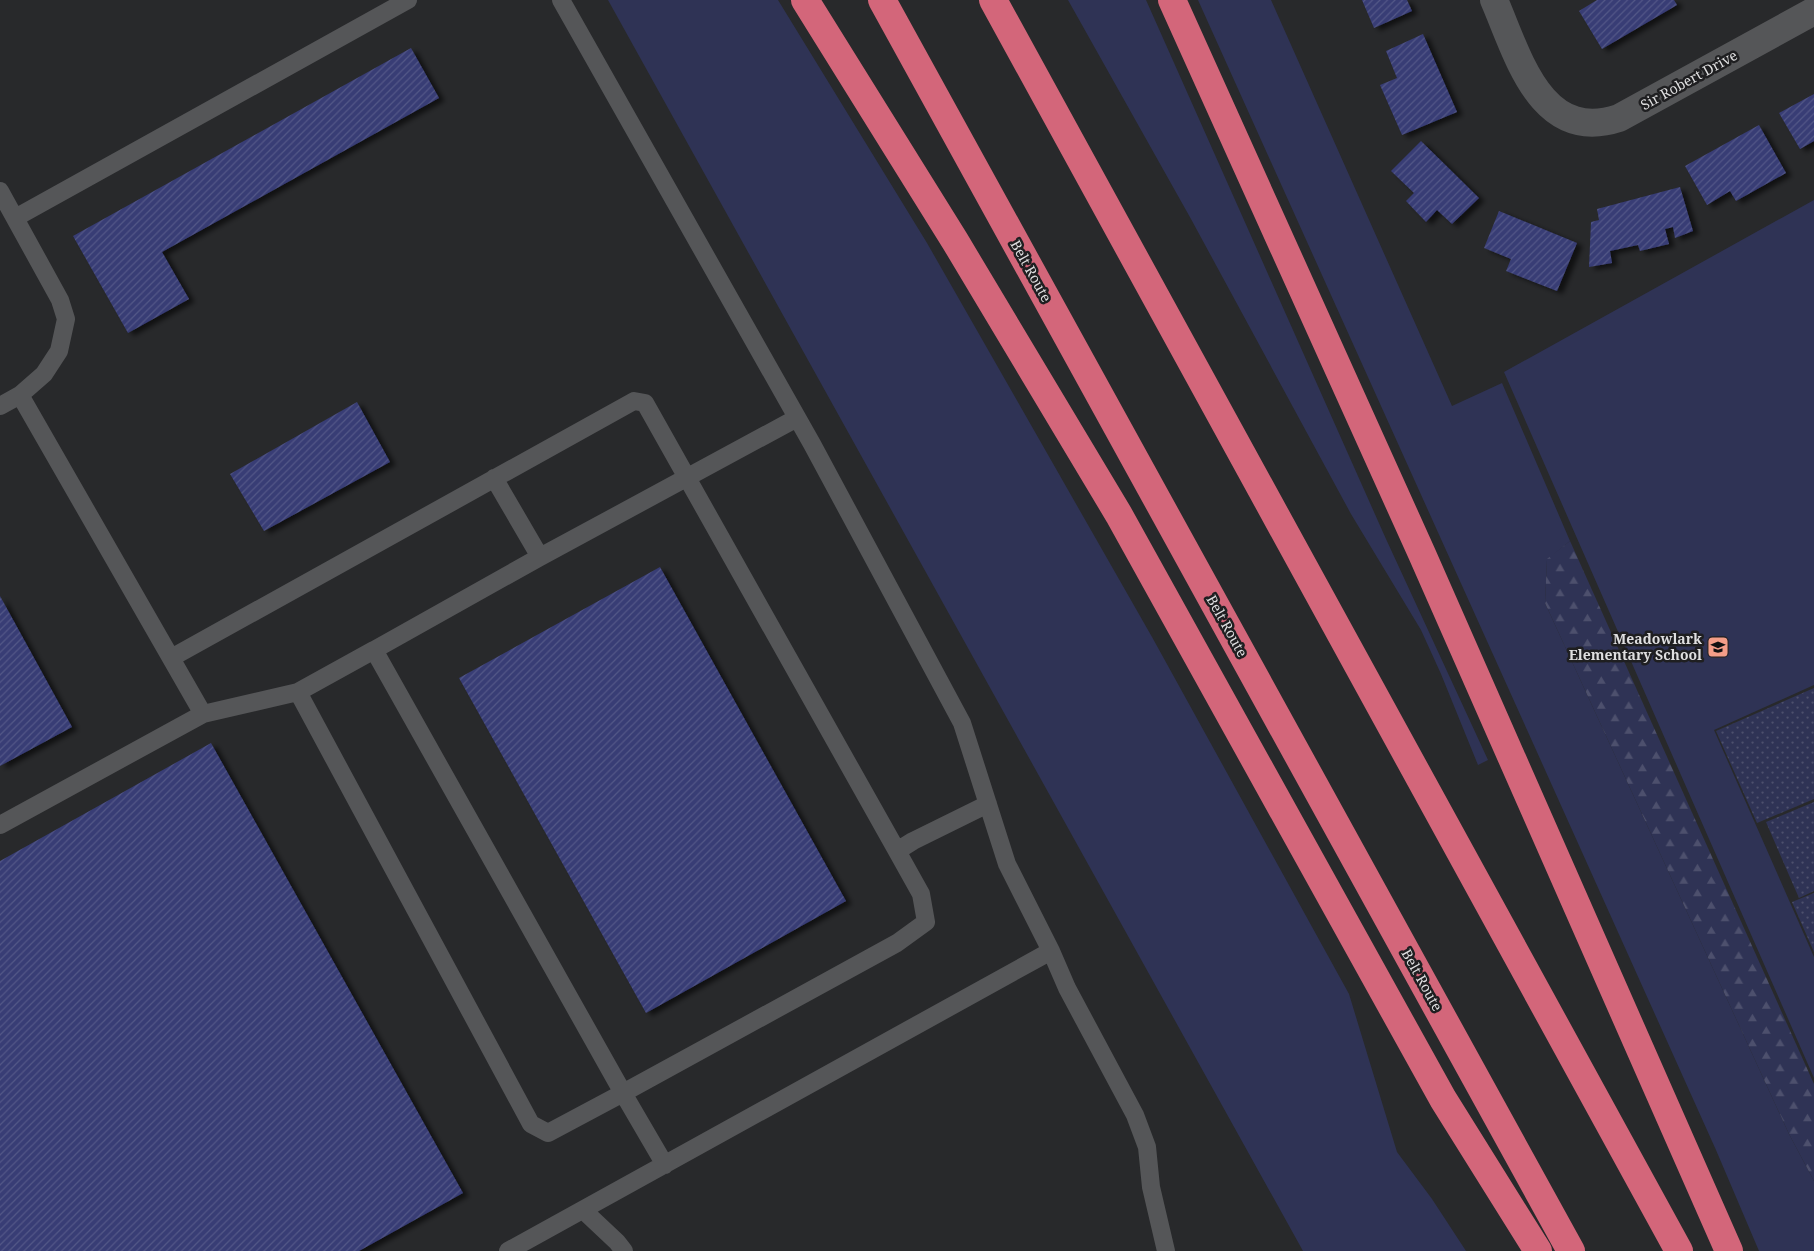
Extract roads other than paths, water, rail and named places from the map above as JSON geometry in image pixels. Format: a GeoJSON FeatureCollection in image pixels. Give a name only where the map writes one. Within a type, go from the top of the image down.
{"type":"FeatureCollection","features":[{"type":"Feature","properties":{"kind":"highway"},"geometry":{"type":"LineString","coordinates":[[805,0],[955,241],[1119,515],[1444,1099],[1538,1251]]}},
{"type":"Feature","properties":{"kind":"highway","name":"Belt Route"},"geometry":{"type":"LineString","coordinates":[[882,0],[1571,1251]]}},
{"type":"Feature","properties":{"kind":"highway"},"geometry":{"type":"LineString","coordinates":[[993,0],[1679,1251]]}},
{"type":"Feature","properties":{"kind":"highway"},"geometry":{"type":"LineString","coordinates":[[1172,0],[1422,554],[1729,1251]]}},
{"type":"Feature","properties":{"kind":"street","name":"Sir Robert Drive"},"geometry":{"type":"LineString","coordinates":[[1494,0],[1535,90],[1559,114],[1573,120],[1589,123],[1604,123],[1620,118],[1814,11]]}},
{"type":"Feature","properties":{"kind":"lane"},"geometry":{"type":"LineString","coordinates":[[15,218],[408,0]]}},
{"type":"Feature","properties":{"kind":"lane"},"geometry":{"type":"LineString","coordinates":[[561,0],[797,418],[962,723],[1007,864],[1051,950],[1068,988],[1138,1123],[1147,1147],[1150,1187],[1166,1251]]}},
{"type":"Feature","properties":{"kind":"lane"},"geometry":{"type":"LineString","coordinates":[[0,191],[60,300],[66,319],[59,351],[44,374],[20,395],[0,406]]}},
{"type":"Feature","properties":{"kind":"lane"},"geometry":{"type":"LineString","coordinates":[[20,395],[203,714]]}},
{"type":"Feature","properties":{"kind":"lane"},"geometry":{"type":"LineString","coordinates":[[171,658],[634,401],[646,403],[921,894],[926,922],[897,943],[548,1133],[531,1124],[298,692]]}},
{"type":"Feature","properties":{"kind":"lane"},"geometry":{"type":"LineString","coordinates":[[0,825],[203,714],[298,692],[540,557],[797,418]]}},
{"type":"Feature","properties":{"kind":"lane"},"geometry":{"type":"LineString","coordinates":[[494,478],[540,557]]}},
{"type":"Feature","properties":{"kind":"lane"},"geometry":{"type":"LineString","coordinates":[[374,650],[665,1165]]}},
{"type":"Feature","properties":{"kind":"lane"},"geometry":{"type":"LineString","coordinates":[[897,851],[913,840],[988,804]]}},
{"type":"Feature","properties":{"kind":"lane"},"geometry":{"type":"LineString","coordinates":[[508,1251],[1051,950]]}},
{"type":"Feature","properties":{"kind":"lane"},"geometry":{"type":"LineString","coordinates":[[584,1210],[624,1251]]}},
{"type":"Feature","properties":{"kind":"place","name":"Meadowlark Elementary School"},"geometry":{"type":"Point","coordinates":[1718,647]}}]}
